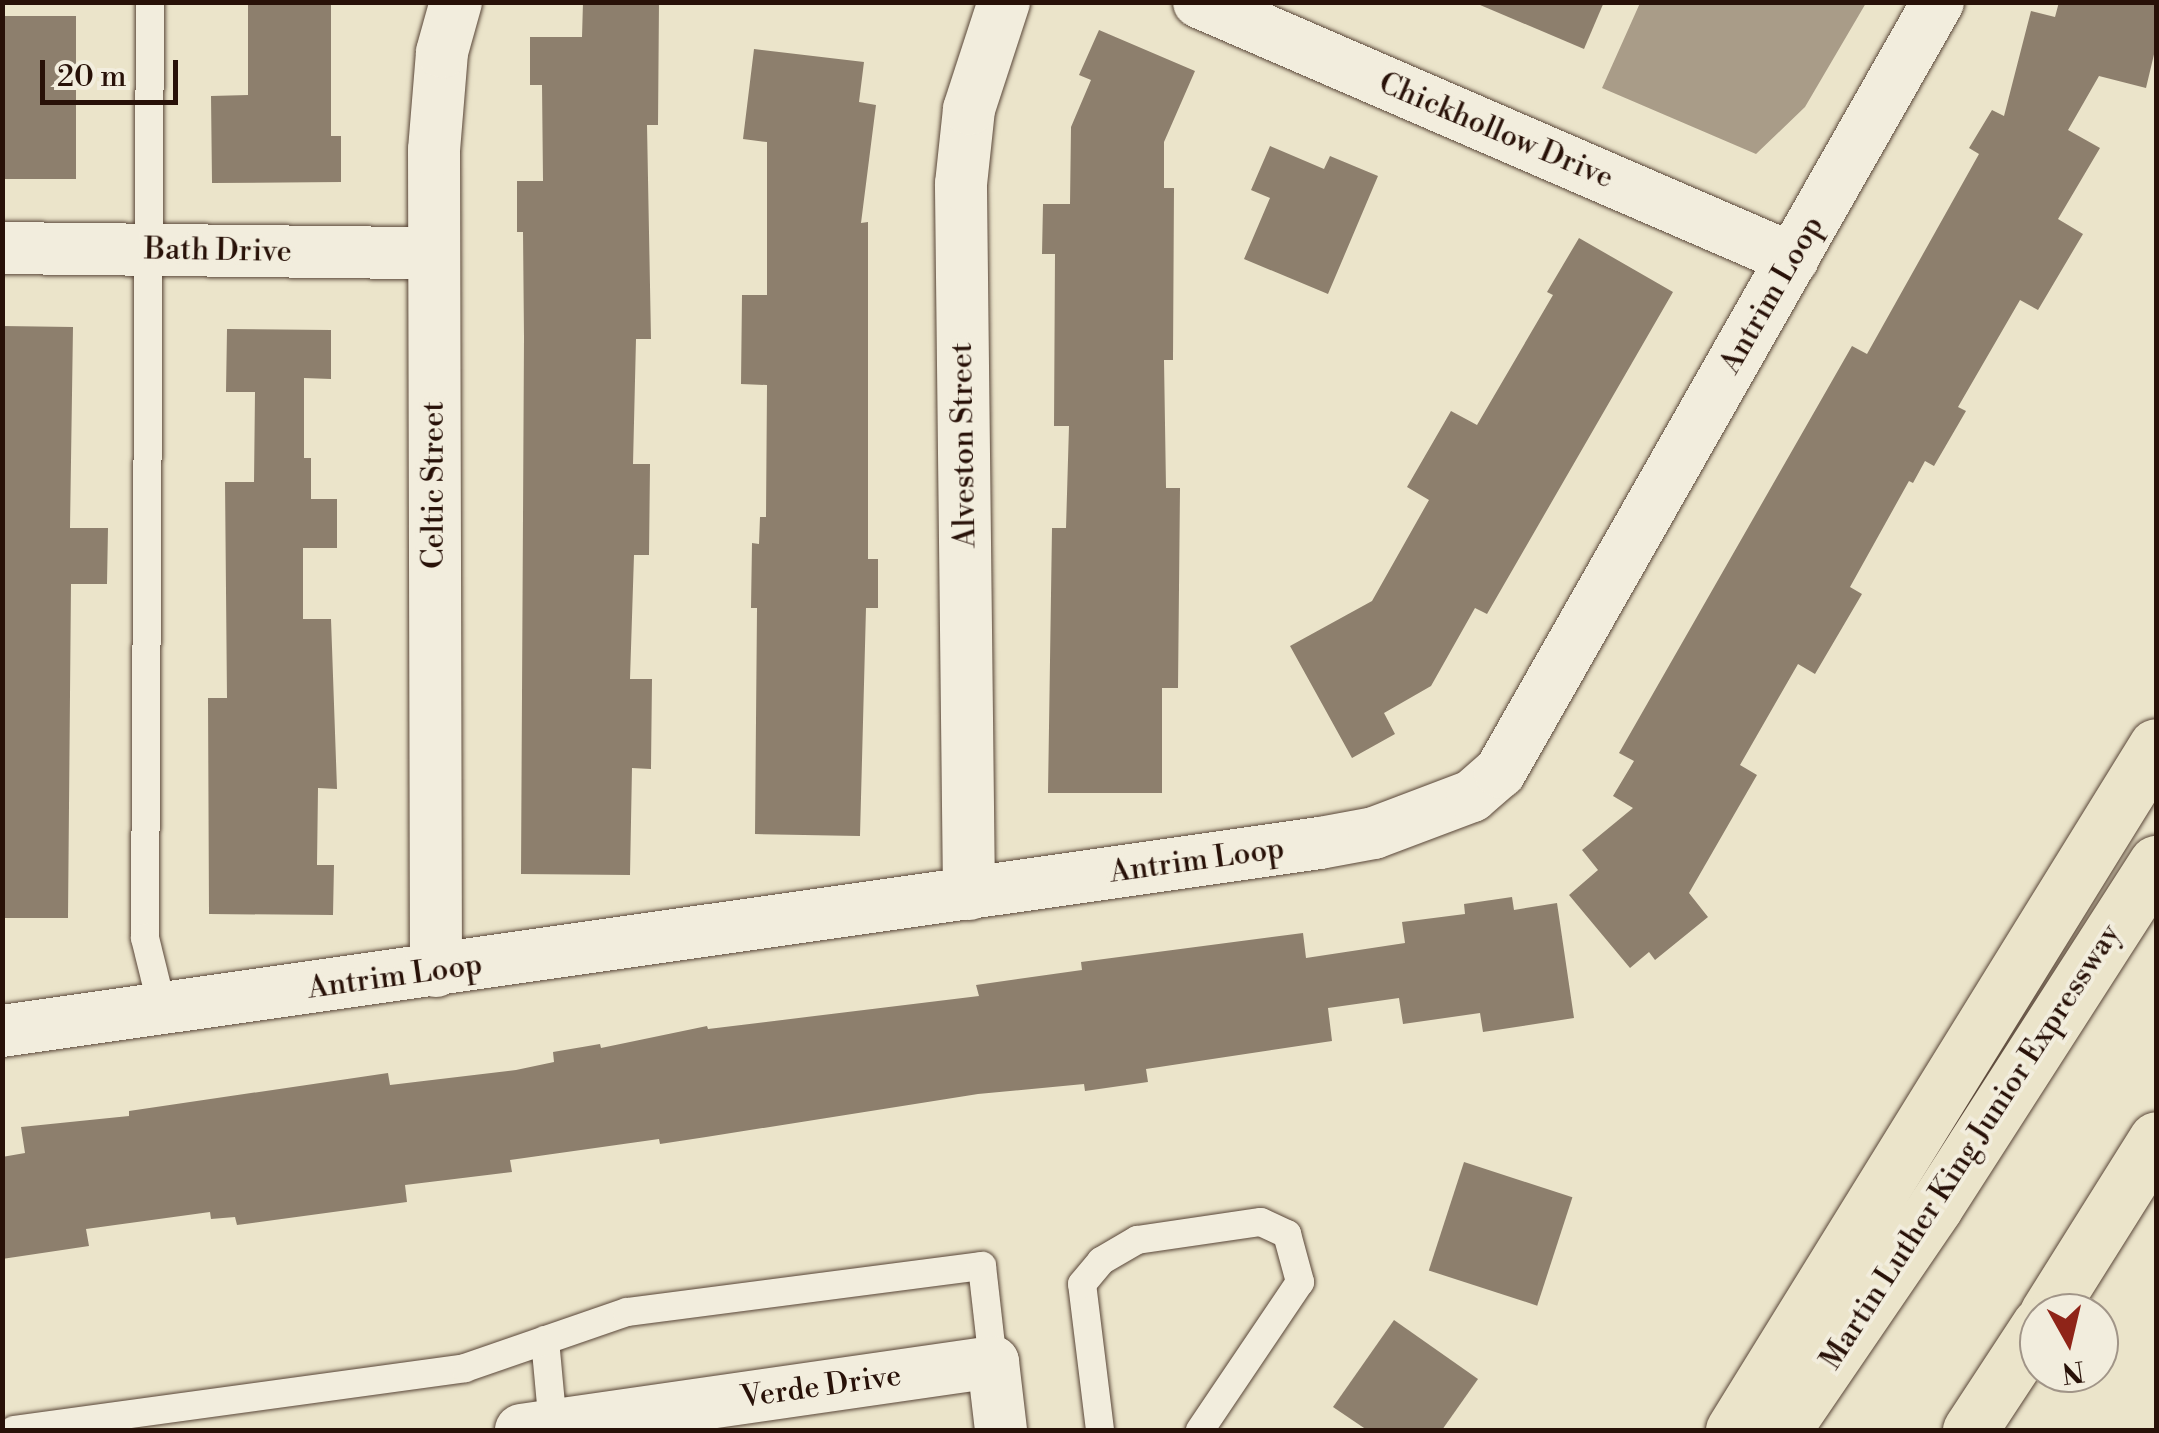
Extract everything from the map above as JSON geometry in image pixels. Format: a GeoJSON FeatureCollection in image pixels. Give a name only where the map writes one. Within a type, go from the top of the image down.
{"type":"FeatureCollection","features":[{"type":"Feature","properties":{"kind":"highway"},"geometry":{"type":"LineString","coordinates":[[1734,1430],[2156,746]]}},
{"type":"Feature","properties":{"kind":"highway","name":"Martin Luther King Junior Expressway"},"geometry":{"type":"LineString","coordinates":[[1784,1430],[1935,1207],[2156,863]]}},
{"type":"Feature","properties":{"kind":"highway"},"geometry":{"type":"LineString","coordinates":[[2061,1293],[2156,1139]]}},
{"type":"Feature","properties":{"kind":"highway"},"geometry":{"type":"LineString","coordinates":[[2073,1293],[2156,1210]]}},
{"type":"Feature","properties":{"kind":"highway"},"geometry":{"type":"LineString","coordinates":[[1970,1430],[2019,1358]]}},
{"type":"Feature","properties":{"kind":"street","name":"Celtic Street"},"geometry":{"type":"LineString","coordinates":[[436,971],[434,150],[442,52],[456,2]]}},
{"type":"Feature","properties":{"kind":"street","name":"Alveston Street"},"geometry":{"type":"LineString","coordinates":[[969,894],[961,184],[968,108],[1004,2]]}},
{"type":"Feature","properties":{"kind":"street","name":"Chickhollow Drive"},"geometry":{"type":"LineString","coordinates":[[1199,2],[1793,259]]}},
{"type":"Feature","properties":{"kind":"street","name":"Antrim Loop"},"geometry":{"type":"LineString","coordinates":[[2,1031],[163,1011],[1374,833],[1472,796],[1500,772],[1938,2]]}},
{"type":"Feature","properties":{"kind":"street","name":"Bath Drive"},"geometry":{"type":"LineString","coordinates":[[2,248],[433,254]]}},
{"type":"Feature","properties":{"kind":"street","name":"Verde Drive"},"geometry":{"type":"LineString","coordinates":[[537,1428],[993,1362]]}},
{"type":"Feature","properties":{"kind":"street"},"geometry":{"type":"LineString","coordinates":[[993,1362],[1001,1430]]}},
{"type":"Feature","properties":{"kind":"lane"},"geometry":{"type":"LineString","coordinates":[[150,2],[144,938],[163,1011]]}},
{"type":"Feature","properties":{"kind":"lane"},"geometry":{"type":"LineString","coordinates":[[1100,1430],[1082,1284],[1101,1261],[1137,1240],[1261,1222],[1287,1234],[1300,1282],[1200,1430]]}},
{"type":"Feature","properties":{"kind":"lane"},"geometry":{"type":"LineString","coordinates":[[14,1430],[465,1368],[627,1312],[982,1266],[993,1362]]}},
{"type":"Feature","properties":{"kind":"lane"},"geometry":{"type":"LineString","coordinates":[[537,1428],[545,1340]]}},
{"type":"Feature","properties":{"kind":"shaded area"},"geometry":{"type":"Polygon","coordinates":[[[1640,2],[1866,3],[1805,107],[1756,154],[1602,88],[1640,2]]]}},
{"type":"Feature","properties":{"kind":"building"},"geometry":{"type":"Polygon","coordinates":[[[248,2],[331,2],[331,136],[341,136],[341,182],[212,183],[211,96],[248,95],[248,2]]]}},
{"type":"Feature","properties":{"kind":"building"},"geometry":{"type":"Polygon","coordinates":[[[583,2],[659,2],[658,125],[647,125],[651,339],[636,339],[633,464],[650,464],[649,555],[634,555],[630,679],[652,679],[651,769],[632,768],[630,875],[521,874],[524,337],[523,232],[517,232],[517,181],[543,181],[542,85],[530,85],[530,37],[582,37],[583,2]]]}},
{"type":"Feature","properties":{"kind":"building"},"geometry":{"type":"Polygon","coordinates":[[[1473,2],[1604,2],[1584,49],[1473,2]]]}},
{"type":"Feature","properties":{"kind":"building"},"geometry":{"type":"Polygon","coordinates":[[[2059,2],[2156,2],[2156,46],[2146,88],[2099,76],[2068,130],[2100,148],[2058,219],[2083,234],[2038,310],[2020,300],[1958,407],[1966,411],[1934,466],[1925,461],[1913,483],[1909,481],[1850,587],[1862,594],[1815,674],[1798,664],[1740,765],[1757,775],[1689,893],[1708,917],[1655,960],[1649,952],[1630,968],[1569,895],[1598,870],[1582,850],[1633,808],[1613,796],[1634,761],[1619,753],[1852,346],[1867,354],[1979,154],[1969,148],[1992,110],[2004,116],[2031,11],[2055,17],[2059,2]]]}},
{"type":"Feature","properties":{"kind":"building"},"geometry":{"type":"Polygon","coordinates":[[[2,16],[76,16],[76,179],[2,179],[2,16]]]}},
{"type":"Feature","properties":{"kind":"building"},"geometry":{"type":"Polygon","coordinates":[[[1099,30],[1195,71],[1164,142],[1164,188],[1174,188],[1173,360],[1164,360],[1166,488],[1180,488],[1178,688],[1162,688],[1162,793],[1048,793],[1052,528],[1066,528],[1069,426],[1054,426],[1055,254],[1042,254],[1043,204],[1070,204],[1071,127],[1091,80],[1079,75],[1099,30]]]}},
{"type":"Feature","properties":{"kind":"building"},"geometry":{"type":"Polygon","coordinates":[[[754,49],[864,62],[859,102],[876,105],[861,223],[868,222],[868,559],[878,559],[878,608],[866,608],[860,836],[755,834],[757,608],[751,608],[752,543],[759,544],[760,517],[766,517],[767,385],[741,384],[742,295],[767,295],[767,142],[743,139],[754,49]]]}},
{"type":"Feature","properties":{"kind":"building"},"geometry":{"type":"Polygon","coordinates":[[[1270,146],[1324,169],[1330,156],[1378,176],[1328,294],[1244,259],[1270,198],[1251,190],[1270,146]]]}},
{"type":"Feature","properties":{"kind":"building"},"geometry":{"type":"Polygon","coordinates":[[[1579,238],[1673,292],[1487,614],[1475,608],[1431,686],[1384,713],[1395,734],[1352,758],[1290,646],[1372,601],[1429,500],[1407,487],[1451,411],[1477,425],[1553,295],[1547,292],[1579,238]]]}},
{"type":"Feature","properties":{"kind":"building"},"geometry":{"type":"Polygon","coordinates":[[[2,326],[73,327],[70,528],[108,528],[107,584],[71,584],[68,918],[2,918],[2,326]]]}},
{"type":"Feature","properties":{"kind":"building"},"geometry":{"type":"Polygon","coordinates":[[[227,329],[331,330],[331,379],[304,378],[304,458],[311,458],[311,499],[337,499],[337,548],[303,548],[303,619],[331,619],[337,789],[318,788],[317,865],[334,865],[333,915],[209,914],[208,698],[227,698],[225,482],[254,482],[255,392],[226,392],[227,329]]]}},
{"type":"Feature","properties":{"kind":"building"},"geometry":{"type":"Polygon","coordinates":[[[1512,897],[1514,910],[1557,903],[1574,1018],[1483,1032],[1480,1013],[1403,1024],[1399,998],[1328,1008],[1332,1041],[1146,1069],[1148,1082],[1085,1091],[1084,1084],[978,1094],[660,1144],[659,1139],[510,1160],[512,1172],[405,1185],[407,1202],[237,1225],[235,1217],[211,1219],[210,1212],[86,1229],[89,1246],[2,1259],[2,1157],[25,1153],[21,1127],[129,1116],[129,1111],[388,1073],[390,1085],[516,1070],[554,1062],[553,1052],[600,1044],[601,1048],[707,1026],[708,1029],[979,996],[976,985],[1082,970],[1081,962],[1303,933],[1306,958],[1405,943],[1402,922],[1465,914],[1464,904],[1512,897]]]}},
{"type":"Feature","properties":{"kind":"building"},"geometry":{"type":"Polygon","coordinates":[[[1464,1162],[1572,1197],[1537,1306],[1429,1270],[1464,1162]]]}},
{"type":"Feature","properties":{"kind":"building"},"geometry":{"type":"Polygon","coordinates":[[[1394,1320],[1478,1379],[1442,1430],[1367,1430],[1333,1407],[1394,1320]]]}}]}
